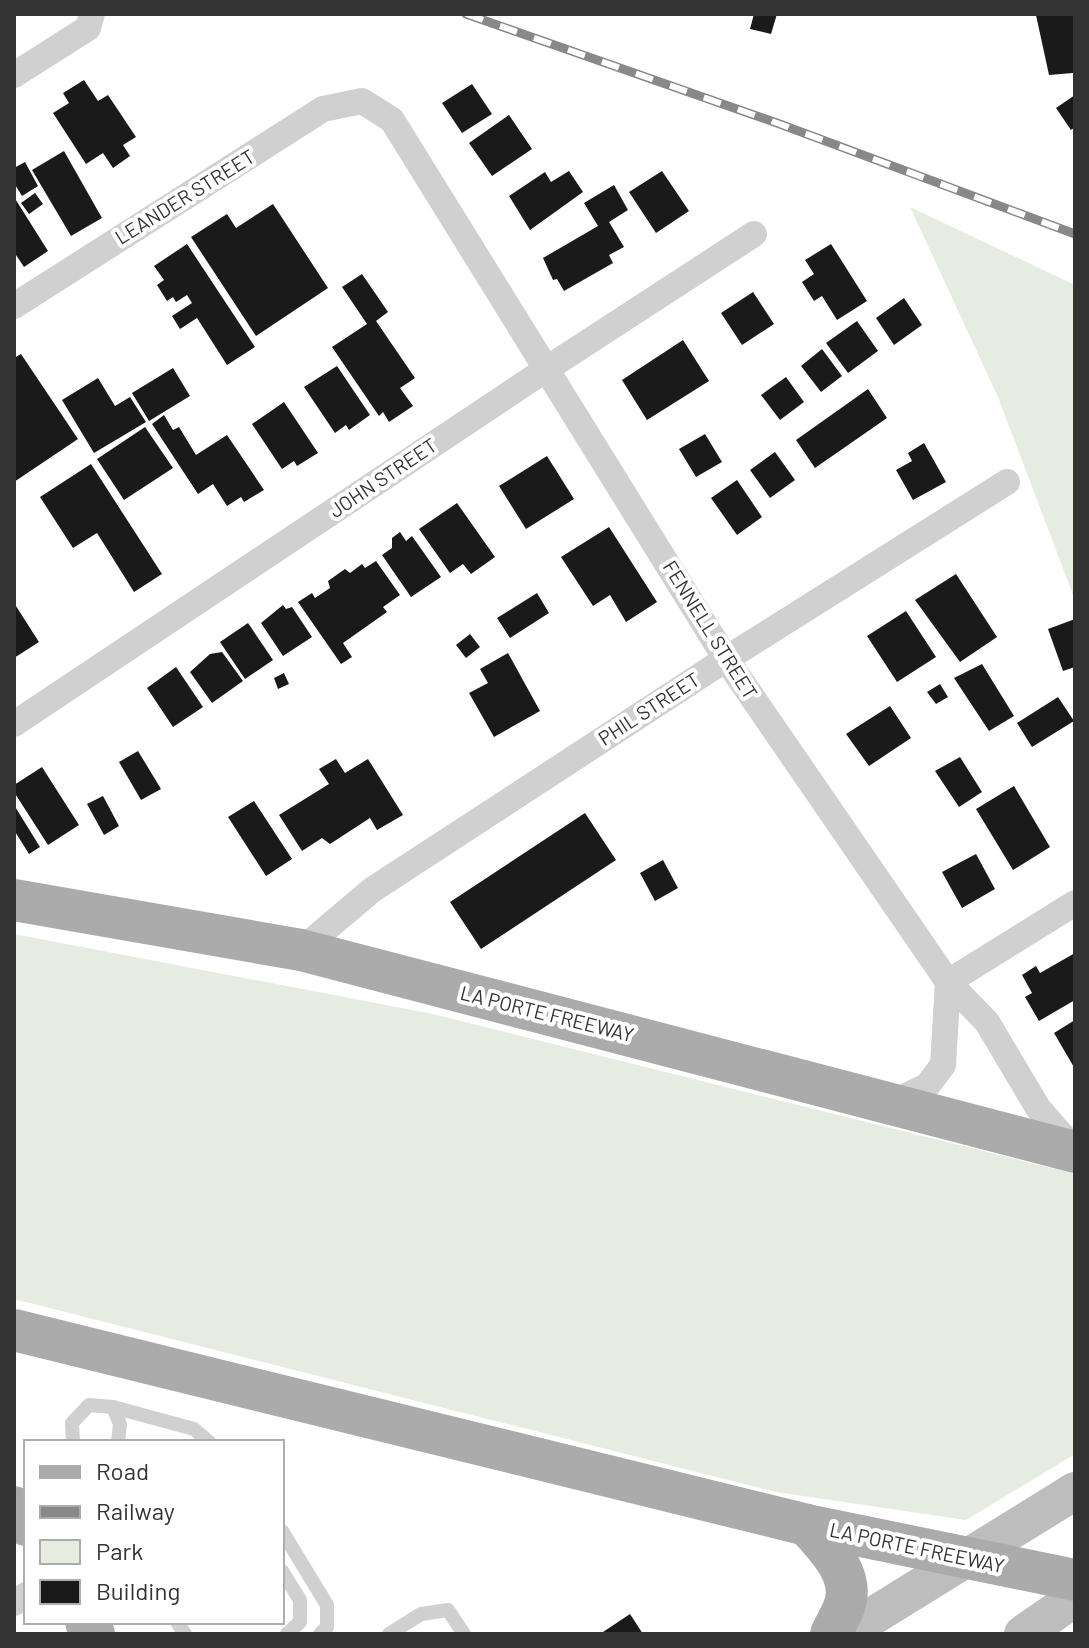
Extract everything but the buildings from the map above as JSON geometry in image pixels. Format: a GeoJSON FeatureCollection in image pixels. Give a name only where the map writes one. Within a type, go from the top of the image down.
{"type":"FeatureCollection","features":[{"type":"Feature","properties":{"kind":"main road","name":"LA PORTE FREEWAY"},"geometry":{"type":"LineString","coordinates":[[14,900],[301,950],[1075,1151]]}},
{"type":"Feature","properties":{"kind":"main road","name":"LA PORTE FREEWAY"},"geometry":{"type":"LineString","coordinates":[[14,1330],[807,1525],[1075,1580]]}},
{"type":"Feature","properties":{"kind":"main road"},"geometry":{"type":"LineString","coordinates":[[844,1634],[1075,1491]]}},
{"type":"Feature","properties":{"kind":"main road"},"geometry":{"type":"LineString","coordinates":[[807,1525],[833,1554],[847,1581],[845,1604],[831,1634]]}},
{"type":"Feature","properties":{"kind":"main road"},"geometry":{"type":"LineString","coordinates":[[1023,1634],[1075,1598]]}},
{"type":"Feature","properties":{"kind":"street"},"geometry":{"type":"LineString","coordinates":[[14,75],[88,28],[92,14]]}},
{"type":"Feature","properties":{"kind":"street","name":"LEANDER STREET"},"geometry":{"type":"LineString","coordinates":[[14,306],[323,109],[362,101]]}},
{"type":"Feature","properties":{"kind":"street","name":"FENNELL STREET"},"geometry":{"type":"LineString","coordinates":[[362,101],[392,120],[726,659],[948,982],[987,1022],[1038,1108],[1075,1151]]}},
{"type":"Feature","properties":{"kind":"street","name":"JOHN STREET"},"geometry":{"type":"LineString","coordinates":[[14,724],[754,234]]}},
{"type":"Feature","properties":{"kind":"street","name":"PHIL STREET"},"geometry":{"type":"LineString","coordinates":[[301,950],[372,890],[726,659],[1007,482]]}},
{"type":"Feature","properties":{"kind":"street"},"geometry":{"type":"LineString","coordinates":[[891,1103],[927,1086],[943,1065],[948,982],[1075,903]]}},
{"type":"Feature","properties":{"kind":"lane"},"geometry":{"type":"LineString","coordinates":[[73,1440],[72,1423],[89,1405],[113,1407],[198,1436]]}},
{"type":"Feature","properties":{"kind":"lane"},"geometry":{"type":"LineString","coordinates":[[113,1407],[120,1424],[118,1440]]}},
{"type":"Feature","properties":{"kind":"lane"},"geometry":{"type":"LineString","coordinates":[[284,1534],[327,1605],[327,1627],[320,1634]]}},
{"type":"Feature","properties":{"kind":"lane"},"geometry":{"type":"LineString","coordinates":[[284,1574],[300,1600],[300,1622],[287,1634]]}},
{"type":"Feature","properties":{"kind":"lane"},"geometry":{"type":"LineString","coordinates":[[389,1634],[421,1614],[448,1610],[464,1634]]}},
{"type":"Feature","properties":{"kind":"green space"},"geometry":{"type":"Polygon","coordinates":[[[910,207],[1075,285],[1075,600],[998,397],[910,207]]]}},
{"type":"Feature","properties":{"kind":"green space"},"geometry":{"type":"Polygon","coordinates":[[[14,934],[433,1014],[1075,1174],[1075,1454],[966,1520],[776,1492],[14,1299],[14,934]]]}},
{"type":"Feature","properties":{"kind":"railway"},"geometry":{"type":"LineString","coordinates":[[466,14],[777,123],[1075,234]]}}]}
